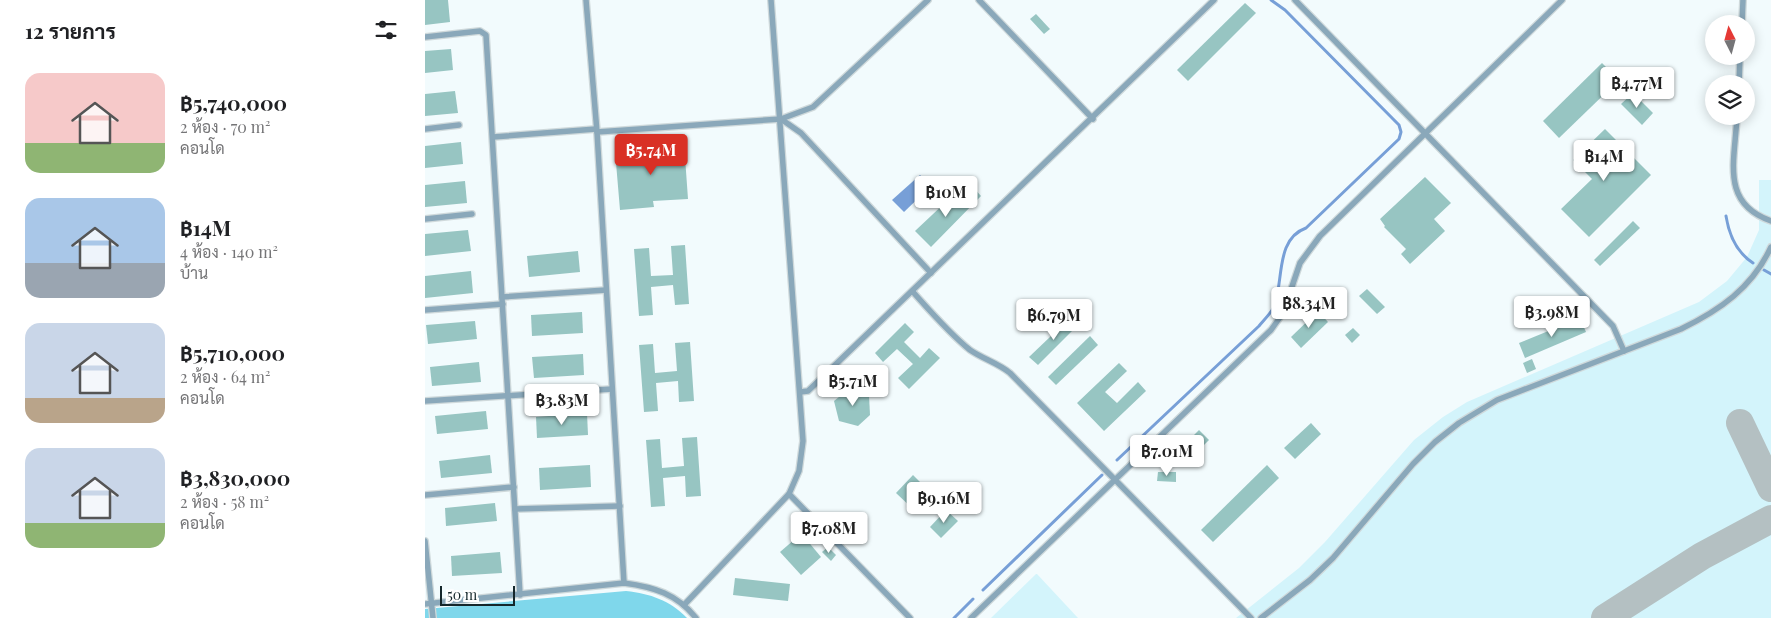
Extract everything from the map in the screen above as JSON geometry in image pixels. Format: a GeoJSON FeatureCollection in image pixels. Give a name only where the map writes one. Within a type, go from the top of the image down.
{"type":"FeatureCollection","features":[{"type":"Feature","properties":{"kind":"lane"},"geometry":{"type":"LineString","coordinates":[[586,0],[596,130],[624,583]]}},
{"type":"Feature","properties":{"kind":"lane"},"geometry":{"type":"LineString","coordinates":[[684,605],[789,494],[799,471],[803,441],[771,0]]}},
{"type":"Feature","properties":{"kind":"lane"},"geometry":{"type":"LineString","coordinates":[[493,137],[781,119],[813,107],[928,0]]}},
{"type":"Feature","properties":{"kind":"lane"},"geometry":{"type":"LineString","coordinates":[[979,0],[1093,119]]}},
{"type":"Feature","properties":{"kind":"lane"},"geometry":{"type":"LineString","coordinates":[[800,392],[808,391],[913,292],[1214,0]]}},
{"type":"Feature","properties":{"kind":"lane"},"geometry":{"type":"LineString","coordinates":[[1295,0],[1613,326],[1624,351]]}},
{"type":"Feature","properties":{"kind":"lane"},"geometry":{"type":"LineString","coordinates":[[971,618],[1271,330],[1283,313],[1300,263],[1308,251],[1424,134],[1563,0]]}},
{"type":"Feature","properties":{"kind":"lane"},"geometry":{"type":"LineString","coordinates":[[1742,15],[1743,0]]}},
{"type":"Feature","properties":{"kind":"lane"},"geometry":{"type":"LineString","coordinates":[[425,37],[480,31],[486,35],[520,595]]}},
{"type":"Feature","properties":{"kind":"lane"},"geometry":{"type":"LineString","coordinates":[[781,119],[801,134],[931,273]]}},
{"type":"Feature","properties":{"kind":"lane"},"geometry":{"type":"LineString","coordinates":[[1737,125],[1735,188],[1739,199],[1754,215],[1771,221]]}},
{"type":"Feature","properties":{"kind":"lane"},"geometry":{"type":"LineString","coordinates":[[425,129],[459,126]]}},
{"type":"Feature","properties":{"kind":"lane"},"geometry":{"type":"LineString","coordinates":[[425,219],[472,214]]}},
{"type":"Feature","properties":{"kind":"lane"},"geometry":{"type":"LineString","coordinates":[[1261,618],[1310,580],[1333,558],[1413,464],[1435,442],[1459,423],[1497,400],[1681,329],[1709,315],[1732,299],[1751,281],[1771,247]]}},
{"type":"Feature","properties":{"kind":"lane"},"geometry":{"type":"LineString","coordinates":[[425,310],[606,290]]}},
{"type":"Feature","properties":{"kind":"lane"},"geometry":{"type":"LineString","coordinates":[[913,292],[958,340],[1010,373],[1251,618]]}},
{"type":"Feature","properties":{"kind":"lane"},"geometry":{"type":"LineString","coordinates":[[425,401],[612,388]]}},
{"type":"Feature","properties":{"kind":"lane"},"geometry":{"type":"LineString","coordinates":[[425,495],[514,487]]}},
{"type":"Feature","properties":{"kind":"lane"},"geometry":{"type":"LineString","coordinates":[[789,494],[910,618]]}},
{"type":"Feature","properties":{"kind":"lane"},"geometry":{"type":"LineString","coordinates":[[515,509],[620,506]]}},
{"type":"Feature","properties":{"kind":"lane"},"geometry":{"type":"LineString","coordinates":[[425,541],[428,604],[433,618]]}},
{"type":"Feature","properties":{"kind":"lane"},"geometry":{"type":"LineString","coordinates":[[428,604],[624,583],[649,586],[670,594],[696,618]]}},
{"type":"Feature","properties":{"kind":"shaded area"},"geometry":{"type":"Polygon","coordinates":[[[920,175],[931,186],[904,212],[892,200],[920,175]]]}},
{"type":"Feature","properties":{"kind":"shaded area"},"geometry":{"type":"Polygon","coordinates":[[[1759,180],[1771,180],[1771,618],[1236,618],[1299,568],[1325,542],[1414,440],[1443,417],[1467,402],[1699,302],[1727,281],[1747,257],[1759,230],[1759,180]]]}},
{"type":"Feature","properties":{"kind":"shaded area"},"geometry":{"type":"Polygon","coordinates":[[[1036,574],[1078,618],[991,618],[1036,574]]]}},
{"type":"Feature","properties":{"kind":"shaded area"},"geometry":{"type":"Polygon","coordinates":[[[626,591],[644,594],[666,602],[687,618],[425,618],[425,609],[626,591]]]}},
{"type":"Feature","properties":{"kind":"building"},"geometry":{"type":"Polygon","coordinates":[[[425,0],[448,0],[450,22],[425,25],[425,0]]]}},
{"type":"Feature","properties":{"kind":"building"},"geometry":{"type":"Polygon","coordinates":[[[1245,3],[1256,13],[1188,81],[1177,70],[1245,3]]]}},
{"type":"Feature","properties":{"kind":"building"},"geometry":{"type":"Polygon","coordinates":[[[1036,14],[1050,29],[1044,34],[1030,19],[1036,14]]]}},
{"type":"Feature","properties":{"kind":"building"},"geometry":{"type":"Polygon","coordinates":[[[451,49],[453,70],[425,73],[425,51],[451,49]]]}},
{"type":"Feature","properties":{"kind":"building"},"geometry":{"type":"Polygon","coordinates":[[[1602,63],[1619,80],[1559,138],[1543,121],[1602,63]]]}},
{"type":"Feature","properties":{"kind":"building"},"geometry":{"type":"Polygon","coordinates":[[[455,91],[458,113],[425,116],[425,94],[455,91]]]}},
{"type":"Feature","properties":{"kind":"building"},"geometry":{"type":"Polygon","coordinates":[[[1633,93],[1653,113],[1642,125],[1621,104],[1633,93]]]}},
{"type":"Feature","properties":{"kind":"building"},"geometry":{"type":"Polygon","coordinates":[[[1605,129],[1651,175],[1589,237],[1561,209],[1592,179],[1573,160],[1605,129]]]}},
{"type":"Feature","properties":{"kind":"building"},"geometry":{"type":"Polygon","coordinates":[[[461,142],[463,164],[425,168],[425,146],[461,142]]]}},
{"type":"Feature","properties":{"kind":"building"},"geometry":{"type":"Polygon","coordinates":[[[684,143],[688,199],[653,201],[654,207],[620,210],[615,151],[663,147],[663,144],[684,143]]]}},
{"type":"Feature","properties":{"kind":"building"},"geometry":{"type":"Polygon","coordinates":[[[1425,177],[1451,203],[1434,219],[1445,231],[1410,264],[1401,254],[1406,249],[1384,227],[1380,219],[1425,177]]]}},
{"type":"Feature","properties":{"kind":"building"},"geometry":{"type":"Polygon","coordinates":[[[465,181],[467,203],[425,207],[425,185],[465,181]]]}},
{"type":"Feature","properties":{"kind":"building"},"geometry":{"type":"Polygon","coordinates":[[[973,187],[981,196],[931,247],[915,231],[949,199],[954,205],[973,187]]]}},
{"type":"Feature","properties":{"kind":"building"},"geometry":{"type":"Polygon","coordinates":[[[1633,221],[1640,228],[1600,266],[1594,260],[1633,221]]]}},
{"type":"Feature","properties":{"kind":"building"},"geometry":{"type":"Polygon","coordinates":[[[468,230],[471,251],[425,256],[425,234],[468,230]]]}},
{"type":"Feature","properties":{"kind":"building"},"geometry":{"type":"Polygon","coordinates":[[[685,245],[689,304],[675,305],[673,285],[651,287],[653,315],[639,316],[634,249],[649,248],[651,276],[673,275],[671,246],[685,245]]]}},
{"type":"Feature","properties":{"kind":"building"},"geometry":{"type":"Polygon","coordinates":[[[578,251],[580,272],[529,277],[527,256],[578,251]]]}},
{"type":"Feature","properties":{"kind":"building"},"geometry":{"type":"Polygon","coordinates":[[[471,271],[473,293],[425,298],[425,276],[471,271]]]}},
{"type":"Feature","properties":{"kind":"building"},"geometry":{"type":"Polygon","coordinates":[[[1367,289],[1385,307],[1377,314],[1359,296],[1367,289]]]}},
{"type":"Feature","properties":{"kind":"building"},"geometry":{"type":"Polygon","coordinates":[[[1318,311],[1328,322],[1301,348],[1291,337],[1318,311]]]}},
{"type":"Feature","properties":{"kind":"building"},"geometry":{"type":"Polygon","coordinates":[[[582,312],[583,333],[532,336],[531,315],[582,312]]]}},
{"type":"Feature","properties":{"kind":"building"},"geometry":{"type":"Polygon","coordinates":[[[1072,316],[1079,324],[1038,365],[1029,357],[1072,316]]]}},
{"type":"Feature","properties":{"kind":"building"},"geometry":{"type":"Polygon","coordinates":[[[1580,318],[1586,332],[1525,358],[1519,343],[1580,318]]]}},
{"type":"Feature","properties":{"kind":"building"},"geometry":{"type":"Polygon","coordinates":[[[475,321],[477,339],[428,344],[426,325],[475,321]]]}},
{"type":"Feature","properties":{"kind":"building"},"geometry":{"type":"Polygon","coordinates":[[[905,323],[914,332],[904,342],[920,358],[929,348],[940,358],[909,389],[898,378],[913,364],[897,349],[883,362],[875,353],[905,323]]]}},
{"type":"Feature","properties":{"kind":"building"},"geometry":{"type":"Polygon","coordinates":[[[1353,328],[1360,335],[1352,343],[1345,335],[1353,328]]]}},
{"type":"Feature","properties":{"kind":"building"},"geometry":{"type":"Polygon","coordinates":[[[1090,336],[1098,345],[1056,385],[1048,377],[1090,336]]]}},
{"type":"Feature","properties":{"kind":"building"},"geometry":{"type":"Polygon","coordinates":[[[690,342],[694,401],[679,402],[678,381],[656,383],[658,411],[644,412],[639,345],[653,344],[655,373],[677,371],[675,343],[690,342]]]}},
{"type":"Feature","properties":{"kind":"building"},"geometry":{"type":"Polygon","coordinates":[[[583,354],[584,375],[534,378],[532,357],[583,354]]]}},
{"type":"Feature","properties":{"kind":"building"},"geometry":{"type":"Polygon","coordinates":[[[1532,359],[1536,369],[1527,373],[1523,363],[1532,359]]]}},
{"type":"Feature","properties":{"kind":"building"},"geometry":{"type":"Polygon","coordinates":[[[479,362],[481,382],[432,386],[430,367],[479,362]]]}},
{"type":"Feature","properties":{"kind":"building"},"geometry":{"type":"Polygon","coordinates":[[[1119,363],[1127,371],[1105,392],[1117,403],[1138,382],[1146,391],[1104,431],[1077,403],[1119,363]]]}},
{"type":"Feature","properties":{"kind":"building"},"geometry":{"type":"Polygon","coordinates":[[[850,388],[869,395],[870,415],[858,426],[839,421],[834,401],[850,388]]]}},
{"type":"Feature","properties":{"kind":"building"},"geometry":{"type":"Polygon","coordinates":[[[486,411],[488,429],[437,434],[435,416],[486,411]]]}},
{"type":"Feature","properties":{"kind":"building"},"geometry":{"type":"Polygon","coordinates":[[[587,413],[588,435],[537,438],[536,417],[587,413]]]}},
{"type":"Feature","properties":{"kind":"building"},"geometry":{"type":"Polygon","coordinates":[[[1311,423],[1321,434],[1295,459],[1284,448],[1311,423]]]}},
{"type":"Feature","properties":{"kind":"building"},"geometry":{"type":"Polygon","coordinates":[[[1199,430],[1209,440],[1192,457],[1182,447],[1199,430]]]}},
{"type":"Feature","properties":{"kind":"building"},"geometry":{"type":"Polygon","coordinates":[[[697,437],[701,496],[686,497],[685,476],[663,478],[665,506],[651,507],[646,440],[660,439],[662,468],[684,466],[682,438],[697,437]]]}},
{"type":"Feature","properties":{"kind":"building"},"geometry":{"type":"Polygon","coordinates":[[[490,455],[492,473],[441,478],[439,461],[490,455]]]}},
{"type":"Feature","properties":{"kind":"building"},"geometry":{"type":"Polygon","coordinates":[[[590,465],[591,487],[540,490],[539,468],[590,465]]]}},
{"type":"Feature","properties":{"kind":"building"},"geometry":{"type":"Polygon","coordinates":[[[1267,465],[1279,478],[1213,542],[1201,530],[1267,465]]]}},
{"type":"Feature","properties":{"kind":"building"},"geometry":{"type":"Polygon","coordinates":[[[1158,472],[1176,472],[1176,482],[1157,481],[1158,472]]]}},
{"type":"Feature","properties":{"kind":"building"},"geometry":{"type":"Polygon","coordinates":[[[913,475],[931,493],[914,510],[896,493],[913,475]]]}},
{"type":"Feature","properties":{"kind":"building"},"geometry":{"type":"Polygon","coordinates":[[[495,503],[497,521],[446,526],[445,508],[495,503]]]}},
{"type":"Feature","properties":{"kind":"building"},"geometry":{"type":"Polygon","coordinates":[[[946,510],[958,521],[941,538],[930,527],[946,510]]]}},
{"type":"Feature","properties":{"kind":"building"},"geometry":{"type":"Polygon","coordinates":[[[795,539],[806,539],[821,557],[801,575],[780,552],[795,539]]]}},
{"type":"Feature","properties":{"kind":"building"},"geometry":{"type":"Polygon","coordinates":[[[828,547],[836,555],[831,561],[822,552],[828,547]]]}},
{"type":"Feature","properties":{"kind":"building"},"geometry":{"type":"Polygon","coordinates":[[[500,552],[502,573],[452,576],[451,556],[500,552]]]}},
{"type":"Feature","properties":{"kind":"building"},"geometry":{"type":"Polygon","coordinates":[[[735,578],[790,584],[788,601],[733,595],[735,578]]]}},
{"type":"Feature","properties":{"kind":"waterway"},"geometry":{"type":"LineString","coordinates":[[1117,460],[1259,326],[1274,307],[1282,262],[1289,241],[1296,233],[1306,228],[1399,139],[1401,132],[1399,125],[1285,10],[1271,0]]}},
{"type":"Feature","properties":{"kind":"waterway"},"geometry":{"type":"LineString","coordinates":[[1726,216],[1734,242],[1742,254],[1753,263]]}},
{"type":"Feature","properties":{"kind":"waterway"},"geometry":{"type":"LineString","coordinates":[[1764,270],[1771,274]]}},
{"type":"Feature","properties":{"kind":"waterway"},"geometry":{"type":"LineString","coordinates":[[983,590],[1102,475]]}},
{"type":"Feature","properties":{"kind":"waterway"},"geometry":{"type":"LineString","coordinates":[[954,618],[973,599]]}},
{"type":"Feature","properties":{"kind":"taxiway"},"geometry":{"type":"LineString","coordinates":[[1740,423],[1771,488]]}},
{"type":"Feature","properties":{"kind":"taxiway"},"geometry":{"type":"LineString","coordinates":[[1605,618],[1702,556],[1771,519]]}}]}
